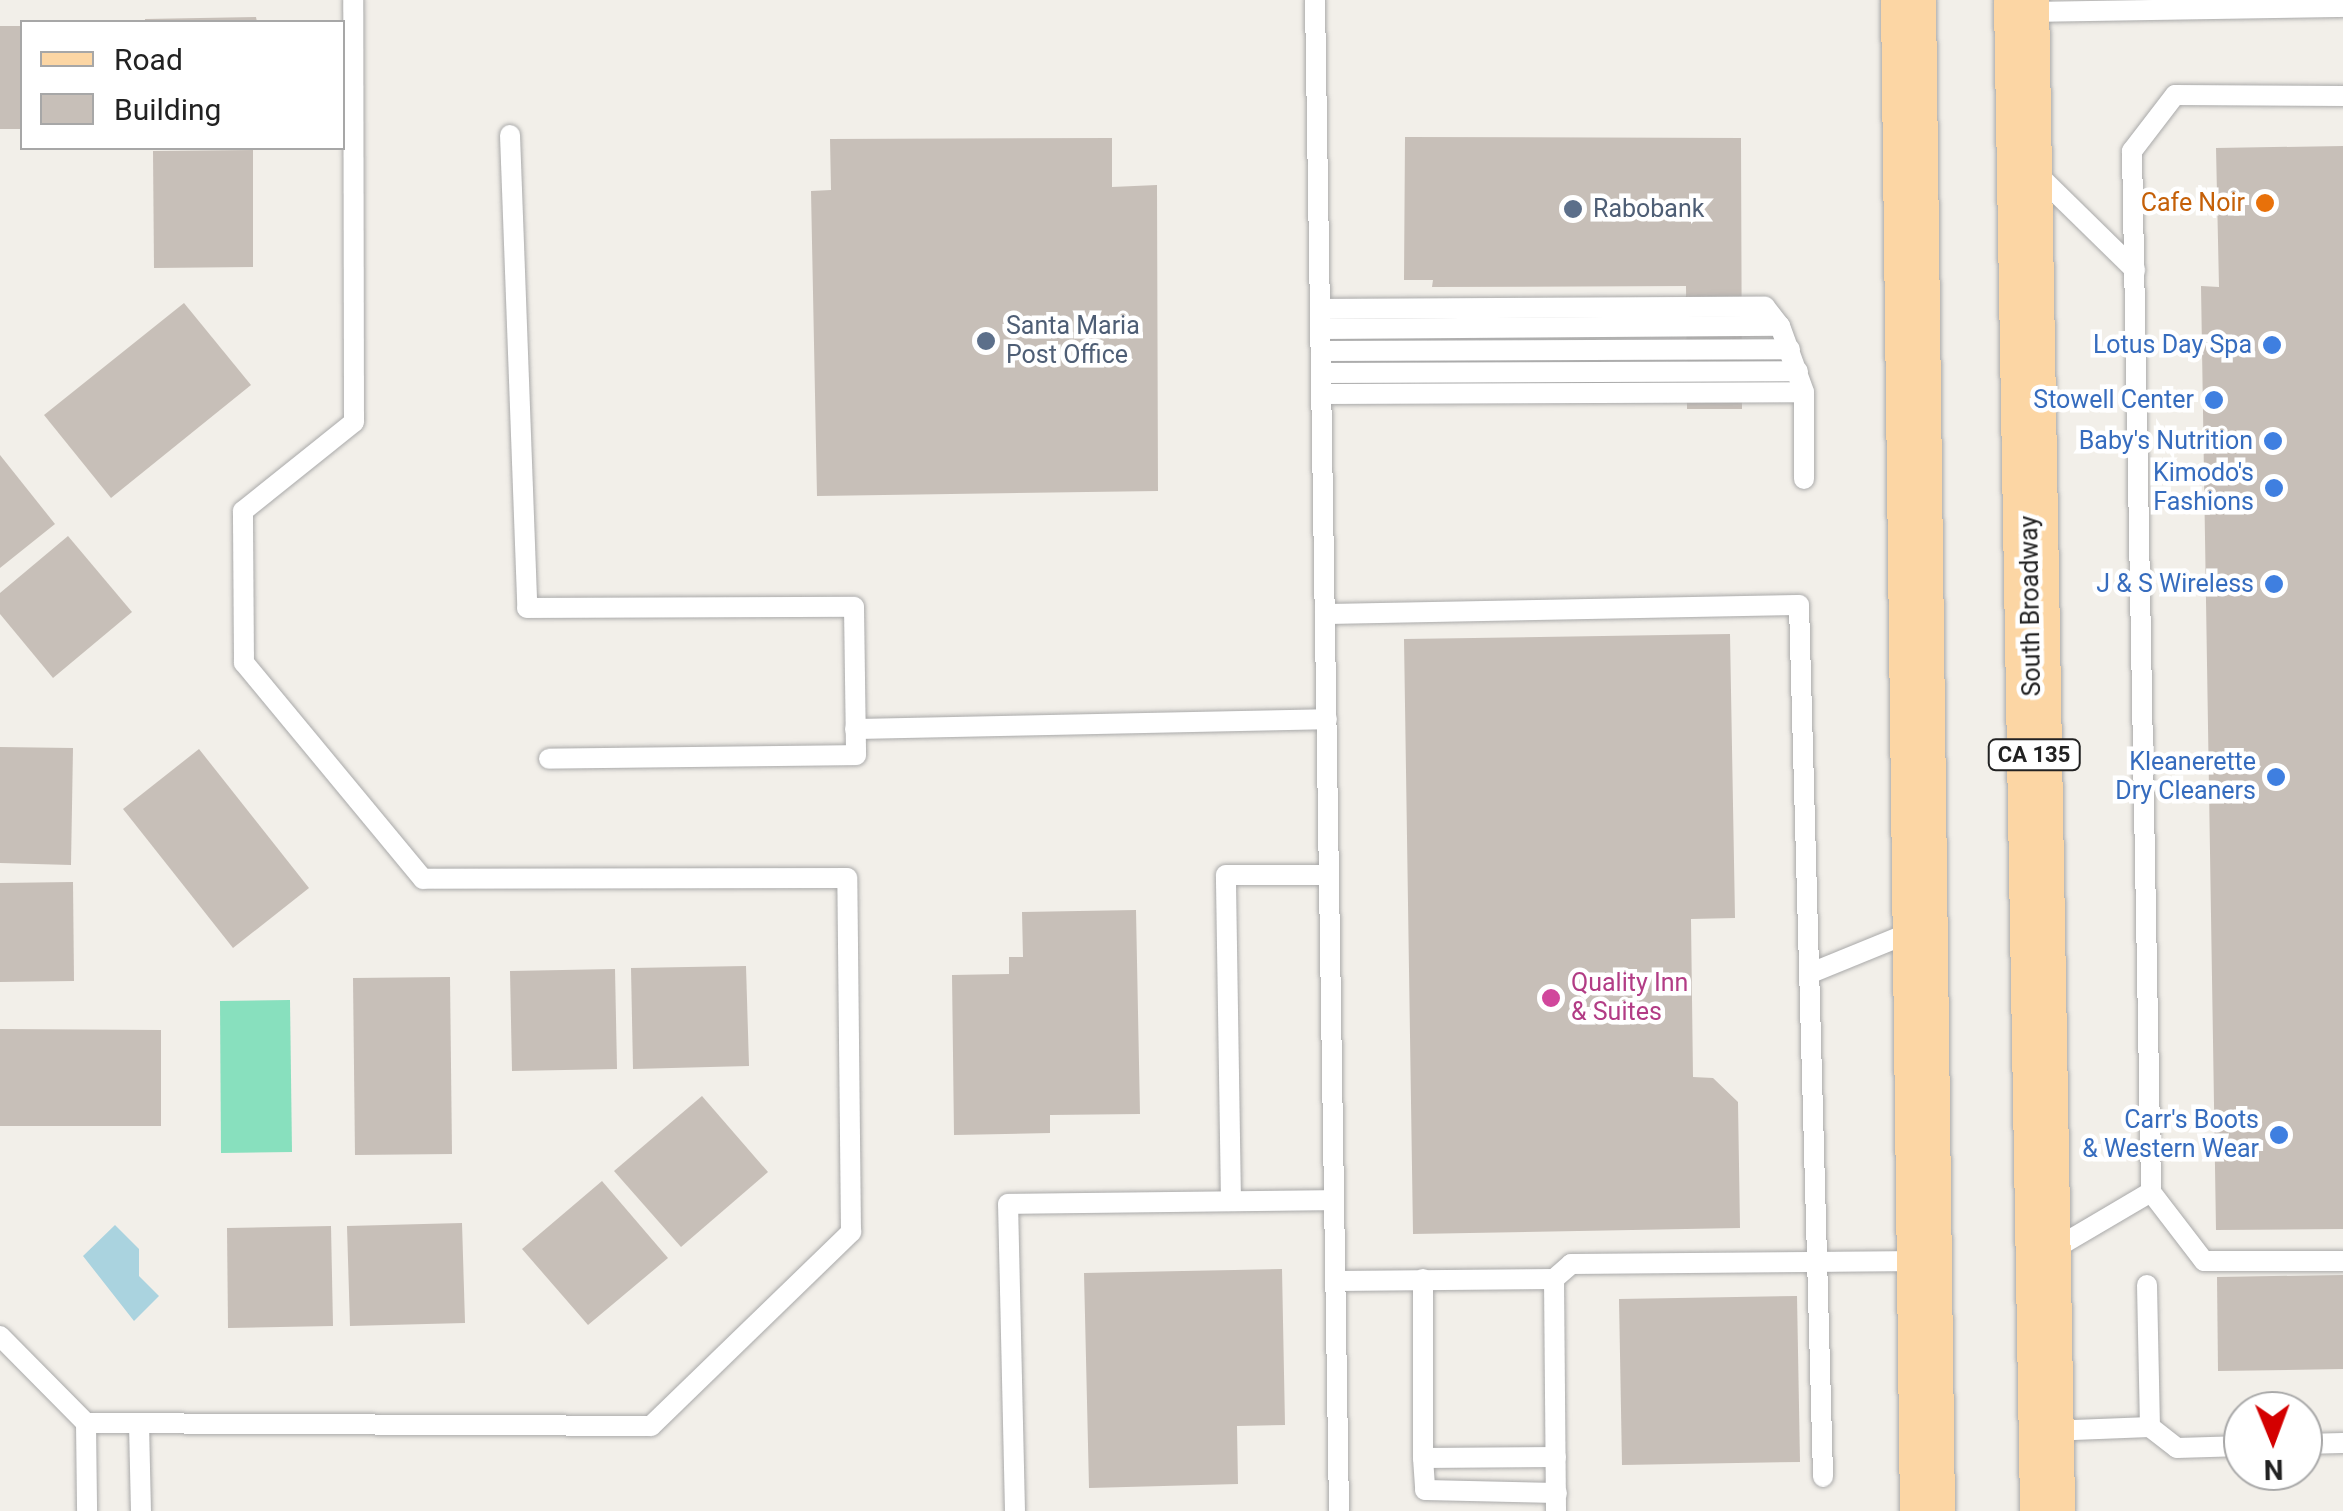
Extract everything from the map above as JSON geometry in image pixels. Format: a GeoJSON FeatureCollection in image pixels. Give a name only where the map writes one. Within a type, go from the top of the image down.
{"type":"FeatureCollection","features":[{"type":"Feature","properties":{"kind":"main road"},"geometry":{"type":"LineString","coordinates":[[1908,0],[1927,1511]]}},
{"type":"Feature","properties":{"kind":"main road","name":"South Broadway"},"geometry":{"type":"LineString","coordinates":[[2021,6],[2047,1511]]}},
{"type":"Feature","properties":{"kind":"lane"},"geometry":{"type":"LineString","coordinates":[[86,1423],[651,1426],[851,1232],[848,878],[423,880],[244,662],[243,511],[354,422],[353,0]]}},
{"type":"Feature","properties":{"kind":"lane"},"geometry":{"type":"LineString","coordinates":[[1315,0],[1339,1511]]}},
{"type":"Feature","properties":{"kind":"lane"},"geometry":{"type":"LineString","coordinates":[[2021,6],[2343,7]]}},
{"type":"Feature","properties":{"kind":"lane"},"geometry":{"type":"LineString","coordinates":[[2343,96],[2175,95],[2132,151],[2151,1192],[2204,1262],[2343,1261]]}},
{"type":"Feature","properties":{"kind":"lane"},"geometry":{"type":"LineString","coordinates":[[510,136],[527,608],[854,606],[856,755],[549,759]]}},
{"type":"Feature","properties":{"kind":"lane"},"geometry":{"type":"LineString","coordinates":[[2024,160],[2136,270]]}},
{"type":"Feature","properties":{"kind":"lane"},"geometry":{"type":"LineString","coordinates":[[1321,319],[1780,326],[1801,382],[1804,479]]}},
{"type":"Feature","properties":{"kind":"lane"},"geometry":{"type":"LineString","coordinates":[[1321,351],[1790,348]]}},
{"type":"Feature","properties":{"kind":"lane"},"geometry":{"type":"LineString","coordinates":[[1322,384],[1801,382]]}},
{"type":"Feature","properties":{"kind":"lane"},"geometry":{"type":"LineString","coordinates":[[1325,614],[1799,605],[1823,1477]]}},
{"type":"Feature","properties":{"kind":"lane"},"geometry":{"type":"LineString","coordinates":[[855,729],[1327,719]]}},
{"type":"Feature","properties":{"kind":"lane"},"geometry":{"type":"LineString","coordinates":[[1231,1201],[1226,875],[1329,875]]}},
{"type":"Feature","properties":{"kind":"lane"},"geometry":{"type":"LineString","coordinates":[[1811,973],[1920,928]]}},
{"type":"Feature","properties":{"kind":"lane"},"geometry":{"type":"LineString","coordinates":[[2043,1256],[2151,1192]]}},
{"type":"Feature","properties":{"kind":"lane"},"geometry":{"type":"LineString","coordinates":[[1015,1511],[1008,1204],[1334,1200]]}},
{"type":"Feature","properties":{"kind":"lane"},"geometry":{"type":"LineString","coordinates":[[1336,1281],[1554,1279],[1571,1264],[1924,1261]]}},
{"type":"Feature","properties":{"kind":"lane"},"geometry":{"type":"LineString","coordinates":[[1424,1279],[1425,1490],[1556,1502],[1554,1279]]}},
{"type":"Feature","properties":{"kind":"lane"},"geometry":{"type":"LineString","coordinates":[[2148,1286],[2150,1428]]}},
{"type":"Feature","properties":{"kind":"lane"},"geometry":{"type":"LineString","coordinates":[[0,1336],[86,1423],[87,1511]]}},
{"type":"Feature","properties":{"kind":"lane"},"geometry":{"type":"LineString","coordinates":[[139,1424],[142,1511]]}},
{"type":"Feature","properties":{"kind":"lane"},"geometry":{"type":"LineString","coordinates":[[2046,1431],[2150,1428],[2177,1448],[2223,1447]]}},
{"type":"Feature","properties":{"kind":"lane"},"geometry":{"type":"LineString","coordinates":[[1422,1458],[1556,1456]]}},
{"type":"Feature","properties":{"kind":"green space"},"geometry":{"type":"Polygon","coordinates":[[[290,1000],[292,1152],[221,1153],[220,1001],[290,1000]]]}},
{"type":"Feature","properties":{"kind":"water"},"geometry":{"type":"Polygon","coordinates":[[[115,1225],[139,1249],[139,1276],[159,1296],[134,1321],[83,1256],[115,1225]]]}},
{"type":"Feature","properties":{"kind":"building"},"geometry":{"type":"Polygon","coordinates":[[[256,17],[257,20],[145,20],[256,17]]]}},
{"type":"Feature","properties":{"kind":"building"},"geometry":{"type":"Polygon","coordinates":[[[0,26],[20,26],[20,129],[0,129],[0,26]]]}},
{"type":"Feature","properties":{"kind":"building","name":"Rabobank"},"geometry":{"type":"Polygon","coordinates":[[[1405,137],[1741,138],[1742,409],[1687,409],[1686,286],[1432,287],[1433,280],[1404,280],[1405,137]]]}},
{"type":"Feature","properties":{"kind":"building","name":"Santa Maria Post Office"},"geometry":{"type":"Polygon","coordinates":[[[1112,138],[1112,187],[1157,185],[1158,491],[817,496],[811,191],[831,190],[830,139],[1112,138]]]}},
{"type":"Feature","properties":{"kind":"building"},"geometry":{"type":"Polygon","coordinates":[[[2343,146],[2343,1229],[2216,1230],[2201,286],[2219,287],[2216,148],[2343,146]]]}},
{"type":"Feature","properties":{"kind":"building"},"geometry":{"type":"Polygon","coordinates":[[[253,150],[253,267],[154,268],[153,151],[253,150]]]}},
{"type":"Feature","properties":{"kind":"building"},"geometry":{"type":"Polygon","coordinates":[[[184,303],[251,385],[111,498],[44,415],[184,303]]]}},
{"type":"Feature","properties":{"kind":"building"},"geometry":{"type":"Polygon","coordinates":[[[0,455],[55,524],[0,568],[0,455]]]}},
{"type":"Feature","properties":{"kind":"building"},"geometry":{"type":"Polygon","coordinates":[[[68,536],[132,612],[53,678],[0,614],[0,593],[68,536]]]}},
{"type":"Feature","properties":{"kind":"building","name":"Quality Inn & Suites"},"geometry":{"type":"Polygon","coordinates":[[[1730,634],[1735,918],[1691,919],[1693,1077],[1713,1078],[1738,1102],[1740,1228],[1413,1234],[1404,639],[1730,634]]]}},
{"type":"Feature","properties":{"kind":"building"},"geometry":{"type":"Polygon","coordinates":[[[0,747],[73,748],[71,865],[0,863],[0,747]]]}},
{"type":"Feature","properties":{"kind":"building"},"geometry":{"type":"Polygon","coordinates":[[[199,749],[309,888],[233,948],[123,809],[199,749]]]}},
{"type":"Feature","properties":{"kind":"building"},"geometry":{"type":"Polygon","coordinates":[[[73,882],[74,981],[0,982],[0,883],[73,882]]]}},
{"type":"Feature","properties":{"kind":"building"},"geometry":{"type":"Polygon","coordinates":[[[1136,910],[1140,1114],[1050,1115],[1050,1133],[954,1135],[952,975],[1009,974],[1009,957],[1023,957],[1022,912],[1136,910]]]}},
{"type":"Feature","properties":{"kind":"building"},"geometry":{"type":"Polygon","coordinates":[[[746,966],[749,1066],[633,1069],[631,968],[746,966]]]}},
{"type":"Feature","properties":{"kind":"building"},"geometry":{"type":"Polygon","coordinates":[[[615,969],[617,1069],[512,1071],[510,971],[615,969]]]}},
{"type":"Feature","properties":{"kind":"building"},"geometry":{"type":"Polygon","coordinates":[[[450,977],[452,1154],[355,1155],[353,978],[450,977]]]}},
{"type":"Feature","properties":{"kind":"building"},"geometry":{"type":"Polygon","coordinates":[[[0,1029],[161,1030],[161,1126],[0,1126],[0,1029]]]}},
{"type":"Feature","properties":{"kind":"building"},"geometry":{"type":"Polygon","coordinates":[[[702,1096],[768,1172],[681,1247],[614,1171],[702,1096]]]}},
{"type":"Feature","properties":{"kind":"building"},"geometry":{"type":"Polygon","coordinates":[[[602,1181],[668,1258],[588,1325],[522,1249],[602,1181]]]}},
{"type":"Feature","properties":{"kind":"building"},"geometry":{"type":"Polygon","coordinates":[[[462,1223],[465,1323],[350,1326],[347,1226],[462,1223]]]}},
{"type":"Feature","properties":{"kind":"building"},"geometry":{"type":"Polygon","coordinates":[[[331,1226],[333,1326],[228,1328],[227,1228],[331,1226]]]}},
{"type":"Feature","properties":{"kind":"building"},"geometry":{"type":"Polygon","coordinates":[[[1282,1269],[1285,1425],[1237,1426],[1238,1484],[1089,1488],[1084,1273],[1282,1269]]]}},
{"type":"Feature","properties":{"kind":"building"},"geometry":{"type":"Polygon","coordinates":[[[2343,1275],[2343,1369],[2218,1371],[2217,1277],[2343,1275]]]}},
{"type":"Feature","properties":{"kind":"building"},"geometry":{"type":"Polygon","coordinates":[[[1797,1296],[1800,1462],[1622,1465],[1619,1299],[1797,1296]]]}},
{"type":"Feature","properties":{"kind":"place","name":"Cafe Noir"},"geometry":{"type":"Point","coordinates":[2265,203]}},
{"type":"Feature","properties":{"kind":"place","name":"Rabobank"},"geometry":{"type":"Point","coordinates":[1573,209]}},
{"type":"Feature","properties":{"kind":"place","name":"Santa Maria Post Office"},"geometry":{"type":"Point","coordinates":[986,341]}},
{"type":"Feature","properties":{"kind":"place","name":"Lotus Day Spa"},"geometry":{"type":"Point","coordinates":[2272,345]}},
{"type":"Feature","properties":{"kind":"place","name":"Stowell Center"},"geometry":{"type":"Point","coordinates":[2214,400]}},
{"type":"Feature","properties":{"kind":"place","name":"Baby's Nutrition"},"geometry":{"type":"Point","coordinates":[2273,441]}},
{"type":"Feature","properties":{"kind":"place","name":"Kimodo's Fashions"},"geometry":{"type":"Point","coordinates":[2274,488]}},
{"type":"Feature","properties":{"kind":"place","name":"J & S Wireless"},"geometry":{"type":"Point","coordinates":[2274,584]}},
{"type":"Feature","properties":{"kind":"place","name":"Kleanerette Dry Cleaners"},"geometry":{"type":"Point","coordinates":[2276,777]}},
{"type":"Feature","properties":{"kind":"place","name":"Quality Inn & Suites"},"geometry":{"type":"Point","coordinates":[1551,998]}},
{"type":"Feature","properties":{"kind":"place","name":"Carr's Boots & Western Wear"},"geometry":{"type":"Point","coordinates":[2279,1135]}}]}
